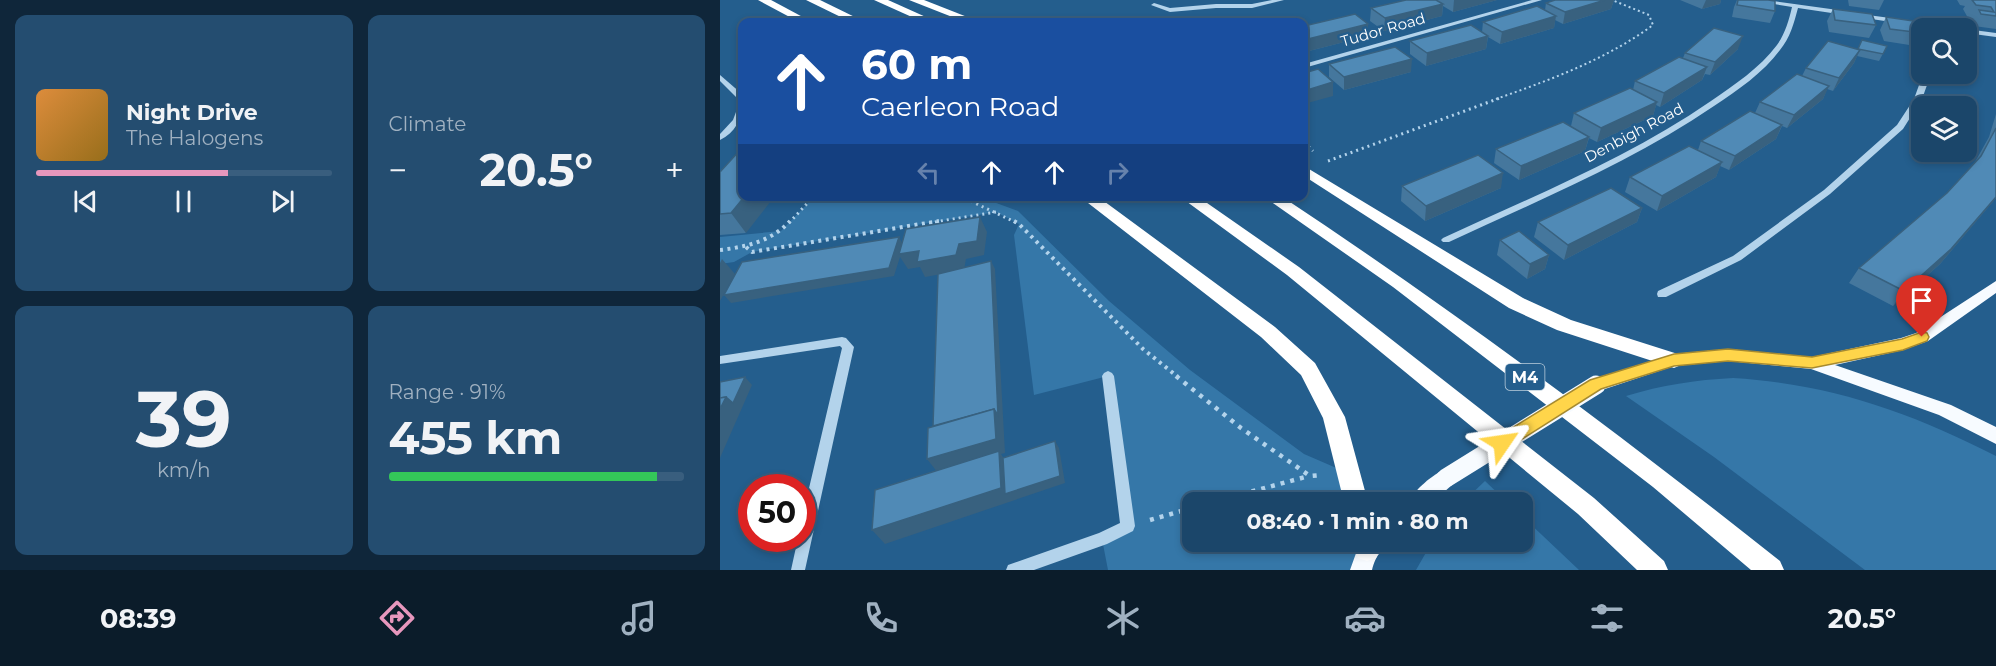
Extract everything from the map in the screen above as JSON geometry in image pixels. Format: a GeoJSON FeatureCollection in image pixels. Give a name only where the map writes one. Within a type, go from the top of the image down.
{"type":"FeatureCollection","features":[{"type":"Feature","properties":{"kind":"highway"},"geometry":{"type":"LineString","coordinates":[[763,0],[798,18]]}},
{"type":"Feature","properties":{"kind":"highway"},"geometry":{"type":"LineString","coordinates":[[811,0],[850,18]]}},
{"type":"Feature","properties":{"kind":"highway"},"geometry":{"type":"LineString","coordinates":[[879,0],[922,18]]}},
{"type":"Feature","properties":{"kind":"highway"},"geometry":{"type":"LineString","coordinates":[[914,0],[963,18]]}},
{"type":"Feature","properties":{"kind":"highway"},"geometry":{"type":"LineString","coordinates":[[1308,172],[1516,303],[1564,325],[1674,360]]}},
{"type":"Feature","properties":{"kind":"highway"},"geometry":{"type":"LineString","coordinates":[[1093,201],[1268,332],[1308,369],[1334,417],[1353,492]]}},
{"type":"Feature","properties":{"kind":"highway"},"geometry":{"type":"LineString","coordinates":[[1193,201],[1293,271],[1586,506],[1655,570]]}},
{"type":"Feature","properties":{"kind":"highway","name":"M4"},"geometry":{"type":"LineString","coordinates":[[1277,201],[1409,290],[1660,480],[1771,570]]}},
{"type":"Feature","properties":{"kind":"main road"},"geometry":{"type":"LineString","coordinates":[[1812,363],[1903,344],[1922,337],[1996,286]]}},
{"type":"Feature","properties":{"kind":"main road"},"geometry":{"type":"LineString","coordinates":[[1430,492],[1446,478],[1596,385],[1674,360],[1728,355],[1812,363],[1945,410],[1996,436]]}},
{"type":"Feature","properties":{"kind":"street"},"geometry":{"type":"LineString","coordinates":[[1154,5],[1170,10],[1248,6],[1281,0]]}},
{"type":"Feature","properties":{"kind":"street","name":"Tudor Road"},"geometry":{"type":"LineString","coordinates":[[1308,65],[1539,0]]}},
{"type":"Feature","properties":{"kind":"street"},"geometry":{"type":"LineString","coordinates":[[1753,0],[1901,22]]}},
{"type":"Feature","properties":{"kind":"street"},"geometry":{"type":"LineString","coordinates":[[1817,0],[1820,10]]}},
{"type":"Feature","properties":{"kind":"street","name":"Denbigh Road"},"geometry":{"type":"LineString","coordinates":[[1446,240],[1605,165],[1702,112],[1757,72],[1777,51],[1787,35],[1796,6]]}},
{"type":"Feature","properties":{"kind":"street"},"geometry":{"type":"LineString","coordinates":[[1977,32],[1996,35]]}},
{"type":"Feature","properties":{"kind":"street"},"geometry":{"type":"LineString","coordinates":[[720,77],[738,94]]}},
{"type":"Feature","properties":{"kind":"street"},"geometry":{"type":"LineString","coordinates":[[1662,294],[1737,258],[1827,192],[1900,128],[1918,99],[1923,84]]}},
{"type":"Feature","properties":{"kind":"street"},"geometry":{"type":"LineString","coordinates":[[720,138],[738,119]]}},
{"type":"Feature","properties":{"kind":"street"},"geometry":{"type":"LineString","coordinates":[[720,360],[842,341],[848,347],[798,570]]}},
{"type":"Feature","properties":{"kind":"street"},"geometry":{"type":"LineString","coordinates":[[1013,570],[1102,539],[1128,526],[1108,376]]}},
{"type":"Feature","properties":{"kind":"path"},"geometry":{"type":"LineString","coordinates":[[1326,162],[1541,83],[1630,42],[1653,25],[1649,15],[1612,0]]}},
{"type":"Feature","properties":{"kind":"path"},"geometry":{"type":"LineString","coordinates":[[1308,146],[1319,156]]}},
{"type":"Feature","properties":{"kind":"path"},"geometry":{"type":"LineString","coordinates":[[720,250],[746,247],[781,231],[809,201]]}},
{"type":"Feature","properties":{"kind":"path"},"geometry":{"type":"LineString","coordinates":[[971,201],[1019,224],[1143,349],[1241,428],[1310,476]]}},
{"type":"Feature","properties":{"kind":"path"},"geometry":{"type":"LineString","coordinates":[[746,247],[752,252],[996,212]]}},
{"type":"Feature","properties":{"kind":"path"},"geometry":{"type":"LineString","coordinates":[[1250,492],[1310,476],[1348,473]]}},
{"type":"Feature","properties":{"kind":"path"},"geometry":{"type":"LineString","coordinates":[[1128,526],[1182,511]]}},
{"type":"Feature","properties":{"kind":"shaded area"},"geometry":{"type":"Polygon","coordinates":[[[810,201],[991,201],[1018,211],[1109,301],[1190,370],[1304,454],[1348,473],[1353,492],[1182,492],[1182,552],[1366,552],[1361,570],[1108,570],[1102,539],[1128,526],[1108,376],[1034,395],[1014,235],[1019,224],[996,212],[752,252],[734,262],[720,264],[720,237],[781,231],[810,201]]]}},
{"type":"Feature","properties":{"kind":"shaded area"},"geometry":{"type":"Polygon","coordinates":[[[1733,378],[1803,387],[1869,403],[1932,426],[1996,456],[1996,570],[1865,570],[1714,457],[1626,396],[1679,384],[1733,378]]]}},
{"type":"Feature","properties":{"kind":"shaded area"},"geometry":{"type":"Polygon","coordinates":[[[1485,481],[1497,492],[1473,492],[1485,481]]]}},
{"type":"Feature","properties":{"kind":"shaded area"},"geometry":{"type":"Polygon","coordinates":[[[1533,526],[1579,570],[1416,570],[1426,552],[1533,552],[1533,526]]]}},
{"type":"Feature","properties":{"kind":"building"},"geometry":{"type":"Polygon","coordinates":[[[1406,0],[1436,0],[1443,4],[1385,18],[1371,8],[1406,0]]]}},
{"type":"Feature","properties":{"kind":"building"},"geometry":{"type":"Polygon","coordinates":[[[1555,0],[1605,0],[1565,12],[1546,3],[1555,0]]]}},
{"type":"Feature","properties":{"kind":"building"},"geometry":{"type":"Polygon","coordinates":[[[1738,0],[1775,1],[1775,11],[1737,5],[1738,0]]]}},
{"type":"Feature","properties":{"kind":"building"},"geometry":{"type":"Polygon","coordinates":[[[1972,0],[1996,0],[1996,16],[1981,14],[1979,10],[1994,12],[1991,7],[1976,5],[1972,0]]]}},
{"type":"Feature","properties":{"kind":"building"},"geometry":{"type":"Polygon","coordinates":[[[1537,6],[1556,16],[1502,32],[1483,22],[1537,6]]]}},
{"type":"Feature","properties":{"kind":"building"},"geometry":{"type":"Polygon","coordinates":[[[1833,9],[1872,14],[1876,25],[1835,20],[1833,9]]]}},
{"type":"Feature","properties":{"kind":"building"},"geometry":{"type":"Polygon","coordinates":[[[1355,14],[1368,24],[1308,39],[1308,25],[1355,14]]]}},
{"type":"Feature","properties":{"kind":"building"},"geometry":{"type":"Polygon","coordinates":[[[1886,17],[1911,21],[1911,32],[1890,29],[1886,17]]]}},
{"type":"Feature","properties":{"kind":"building"},"geometry":{"type":"Polygon","coordinates":[[[1471,25],[1488,36],[1427,53],[1410,41],[1471,25]]]}},
{"type":"Feature","properties":{"kind":"building"},"geometry":{"type":"Polygon","coordinates":[[[1714,28],[1743,36],[1715,62],[1685,53],[1714,28]]]}},
{"type":"Feature","properties":{"kind":"building"},"geometry":{"type":"Polygon","coordinates":[[[1862,40],[1887,46],[1883,54],[1858,49],[1862,40]]]}},
{"type":"Feature","properties":{"kind":"building"},"geometry":{"type":"Polygon","coordinates":[[[1828,41],[1860,50],[1839,78],[1806,68],[1828,41]]]}},
{"type":"Feature","properties":{"kind":"building"},"geometry":{"type":"Polygon","coordinates":[[[1395,47],[1412,59],[1344,77],[1329,64],[1395,47]]]}},
{"type":"Feature","properties":{"kind":"building"},"geometry":{"type":"Polygon","coordinates":[[[1679,57],[1707,67],[1664,93],[1635,81],[1679,57]]]}},
{"type":"Feature","properties":{"kind":"building"},"geometry":{"type":"Polygon","coordinates":[[[1318,69],[1333,82],[1308,90],[1308,72],[1318,69]]]}},
{"type":"Feature","properties":{"kind":"building"},"geometry":{"type":"Polygon","coordinates":[[[1797,74],[1829,86],[1794,115],[1760,102],[1797,74]]]}},
{"type":"Feature","properties":{"kind":"building"},"geometry":{"type":"Polygon","coordinates":[[[1630,88],[1657,102],[1601,128],[1574,113],[1630,88]]]}},
{"type":"Feature","properties":{"kind":"building"},"geometry":{"type":"Polygon","coordinates":[[[1750,111],[1782,125],[1735,156],[1701,141],[1750,111]]]}},
{"type":"Feature","properties":{"kind":"building"},"geometry":{"type":"Polygon","coordinates":[[[1563,122],[1589,137],[1521,166],[1496,149],[1563,122]]]}},
{"type":"Feature","properties":{"kind":"building"},"geometry":{"type":"Polygon","coordinates":[[[1996,128],[1996,197],[1951,249],[1904,291],[1859,268],[1947,193],[1981,156],[1996,128]]]}},
{"type":"Feature","properties":{"kind":"building"},"geometry":{"type":"Polygon","coordinates":[[[1689,146],[1722,162],[1662,196],[1630,177],[1689,146]]]}},
{"type":"Feature","properties":{"kind":"building"},"geometry":{"type":"Polygon","coordinates":[[[738,152],[738,201],[741,201],[731,213],[720,214],[720,172],[738,152]]]}},
{"type":"Feature","properties":{"kind":"building"},"geometry":{"type":"Polygon","coordinates":[[[1478,155],[1503,173],[1426,206],[1402,186],[1478,155]]]}},
{"type":"Feature","properties":{"kind":"building"},"geometry":{"type":"Polygon","coordinates":[[[1611,188],[1642,208],[1568,245],[1538,222],[1611,188]]]}},
{"type":"Feature","properties":{"kind":"building"},"geometry":{"type":"Polygon","coordinates":[[[980,217],[977,241],[959,244],[956,255],[917,262],[919,251],[899,254],[906,229],[980,217]]]}},
{"type":"Feature","properties":{"kind":"building"},"geometry":{"type":"Polygon","coordinates":[[[1519,231],[1549,255],[1530,264],[1500,240],[1519,231]]]}},
{"type":"Feature","properties":{"kind":"building"},"geometry":{"type":"Polygon","coordinates":[[[899,237],[889,268],[724,295],[742,262],[899,237]]]}},
{"type":"Feature","properties":{"kind":"building"},"geometry":{"type":"Polygon","coordinates":[[[991,261],[998,415],[994,409],[933,426],[938,274],[991,261]]]}},
{"type":"Feature","properties":{"kind":"building"},"geometry":{"type":"Polygon","coordinates":[[[745,377],[733,403],[726,397],[720,398],[720,382],[745,377]]]}},
{"type":"Feature","properties":{"kind":"building"},"geometry":{"type":"Polygon","coordinates":[[[726,397],[720,409],[720,398],[726,397]]]}},
{"type":"Feature","properties":{"kind":"building"},"geometry":{"type":"Polygon","coordinates":[[[994,409],[996,439],[927,459],[928,428],[994,409]]]}},
{"type":"Feature","properties":{"kind":"building"},"geometry":{"type":"Polygon","coordinates":[[[1055,441],[1060,476],[1005,494],[1003,458],[1055,441]]]}},
{"type":"Feature","properties":{"kind":"building"},"geometry":{"type":"Polygon","coordinates":[[[999,451],[1001,488],[872,530],[875,490],[999,451]]]}},
{"type":"Feature","properties":{"kind":"route"},"geometry":{"type":"LineString","coordinates":[[1502,443],[1596,385],[1674,360],[1728,355],[1812,363],[1903,344],[1922,337]]}}]}
